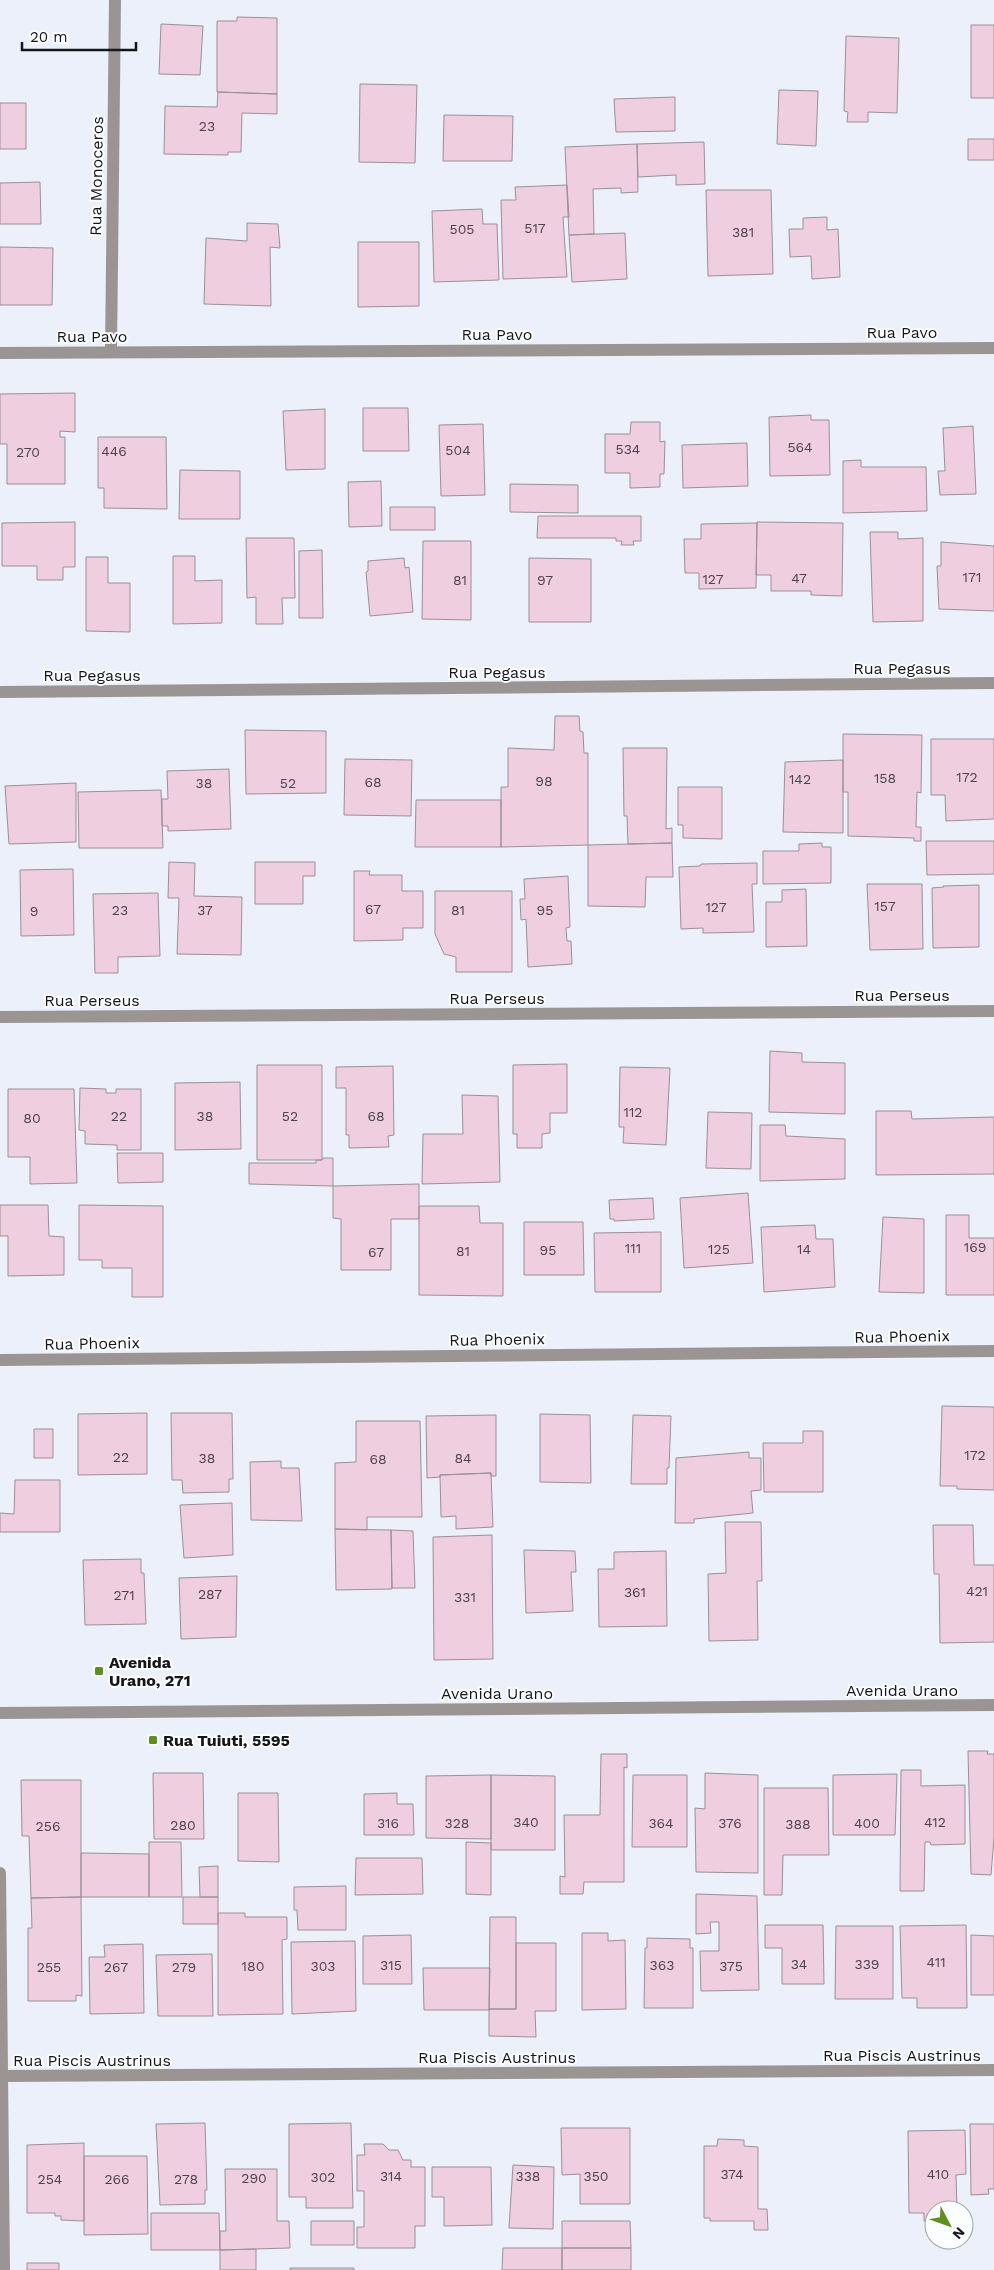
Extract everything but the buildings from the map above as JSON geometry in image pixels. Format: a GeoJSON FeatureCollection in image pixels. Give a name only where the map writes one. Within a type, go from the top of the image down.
{"type":"FeatureCollection","features":[{"type":"Feature","properties":{"kind":"street","name":"Rua Monoceros"},"geometry":{"type":"LineString","coordinates":[[111,352],[114,0]]}},
{"type":"Feature","properties":{"kind":"street","name":"Rua Pavo"},"geometry":{"type":"LineString","coordinates":[[0,353],[994,348]]}},
{"type":"Feature","properties":{"kind":"street","name":"Rua Pegasus"},"geometry":{"type":"LineString","coordinates":[[0,692],[994,684]]}},
{"type":"Feature","properties":{"kind":"street","name":"Rua Perseus"},"geometry":{"type":"LineString","coordinates":[[0,1017],[994,1011]]}},
{"type":"Feature","properties":{"kind":"street","name":"Rua Phoenix"},"geometry":{"type":"LineString","coordinates":[[0,1360],[994,1351]]}},
{"type":"Feature","properties":{"kind":"street","name":"Avenida Urano"},"geometry":{"type":"LineString","coordinates":[[0,1713],[994,1705]]}},
{"type":"Feature","properties":{"kind":"street"},"geometry":{"type":"LineString","coordinates":[[0,1873],[4,2270]]}},
{"type":"Feature","properties":{"kind":"street","name":"Rua Piscis Austrinus"},"geometry":{"type":"LineString","coordinates":[[1,2076],[994,2070]]}},
{"type":"Feature","properties":{"kind":"place","name":"Avenida Urano, 271"},"geometry":{"type":"Point","coordinates":[99,1671]}},
{"type":"Feature","properties":{"kind":"place","name":"Rua Tuiuti, 5595"},"geometry":{"type":"Point","coordinates":[153,1740]}}]}
